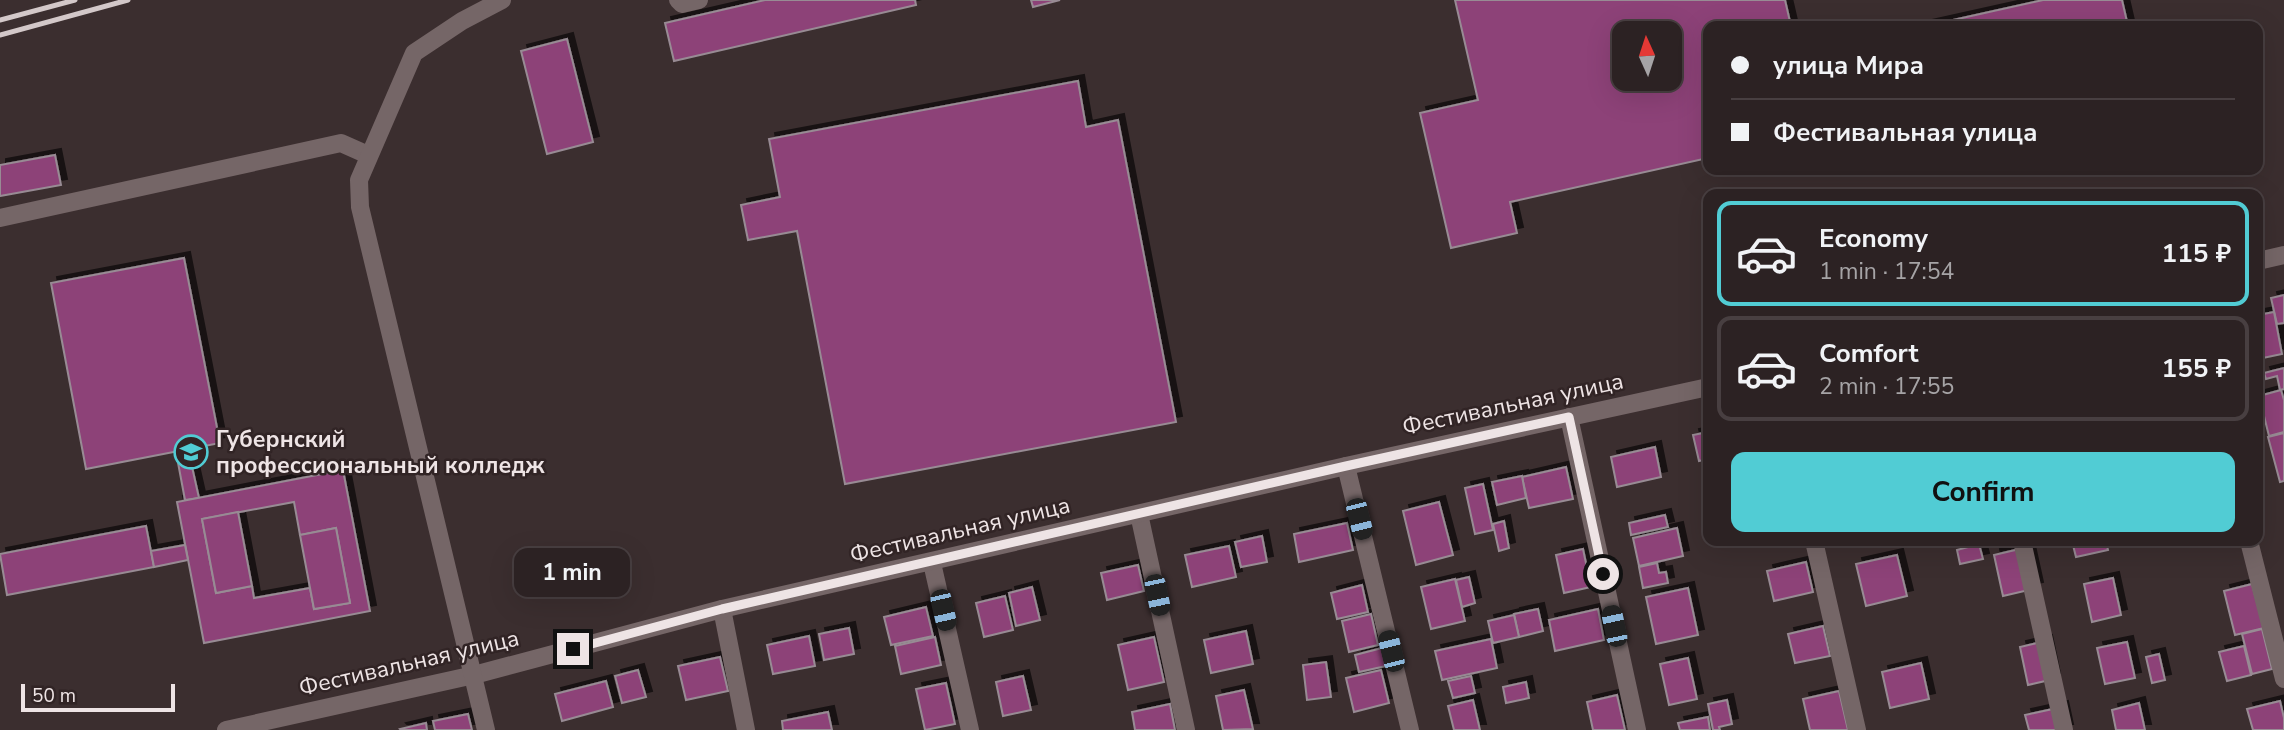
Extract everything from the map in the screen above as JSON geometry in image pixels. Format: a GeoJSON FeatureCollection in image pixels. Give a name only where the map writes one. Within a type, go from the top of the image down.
{"type":"FeatureCollection","features":[{"type":"Feature","properties":{"kind":"street"},"geometry":{"type":"LineString","coordinates":[[486,730],[360,207],[359,180],[414,53],[462,20],[502,0]]}},
{"type":"Feature","properties":{"kind":"street"},"geometry":{"type":"LineString","coordinates":[[678,0],[682,4],[699,0]]}},
{"type":"Feature","properties":{"kind":"street"},"geometry":{"type":"LineString","coordinates":[[0,218],[341,144],[368,155]]}},
{"type":"Feature","properties":{"kind":"street"},"geometry":{"type":"LineString","coordinates":[[2263,260],[2284,255]]}},
{"type":"Feature","properties":{"kind":"street","name":"Фестивальная улица"},"geometry":{"type":"LineString","coordinates":[[226,730],[288,723],[722,609],[1346,466],[1703,388]]}},
{"type":"Feature","properties":{"kind":"street"},"geometry":{"type":"LineString","coordinates":[[1569,417],[1637,730]]}},
{"type":"Feature","properties":{"kind":"street"},"geometry":{"type":"LineString","coordinates":[[1346,466],[1410,730]]}},
{"type":"Feature","properties":{"kind":"street"},"geometry":{"type":"LineString","coordinates":[[1139,514],[1186,730]]}},
{"type":"Feature","properties":{"kind":"street"},"geometry":{"type":"LineString","coordinates":[[1815,546],[1857,730]]}},
{"type":"Feature","properties":{"kind":"street"},"geometry":{"type":"LineString","coordinates":[[2023,546],[2064,730]]}},
{"type":"Feature","properties":{"kind":"street"},"geometry":{"type":"LineString","coordinates":[[2250,546],[2284,680]]}},
{"type":"Feature","properties":{"kind":"street"},"geometry":{"type":"LineString","coordinates":[[932,563],[970,730]]}},
{"type":"Feature","properties":{"kind":"street"},"geometry":{"type":"LineString","coordinates":[[722,609],[746,730]]}},
{"type":"Feature","properties":{"kind":"street"},"geometry":{"type":"LineString","coordinates":[[474,675],[492,730]]}},
{"type":"Feature","properties":{"kind":"building"},"geometry":{"type":"Polygon","coordinates":[[[765,0],[915,0],[916,5],[674,61],[665,23],[765,0]]]}},
{"type":"Feature","properties":{"kind":"building"},"geometry":{"type":"Polygon","coordinates":[[[1031,0],[1060,0],[1033,7],[1031,0]]]}},
{"type":"Feature","properties":{"kind":"building"},"geometry":{"type":"Polygon","coordinates":[[[1455,0],[1785,0],[1790,21],[1703,21],[1703,159],[1510,202],[1517,233],[1451,248],[1420,113],[1478,100],[1455,0]]]}},
{"type":"Feature","properties":{"kind":"building"},"geometry":{"type":"Polygon","coordinates":[[[2043,0],[2122,0],[2127,21],[1948,21],[2043,0]]]}},
{"type":"Feature","properties":{"kind":"building"},"geometry":{"type":"Polygon","coordinates":[[[567,39],[593,142],[547,154],[521,51],[567,39]]]}},
{"type":"Feature","properties":{"kind":"building"},"geometry":{"type":"Polygon","coordinates":[[[1078,81],[1086,127],[1118,120],[1176,422],[845,484],[797,231],[748,240],[741,205],[780,197],[769,139],[1078,81]]]}},
{"type":"Feature","properties":{"kind":"building"},"geometry":{"type":"Polygon","coordinates":[[[55,155],[61,185],[0,196],[0,165],[55,155]]]}},
{"type":"Feature","properties":{"kind":"building"},"geometry":{"type":"Polygon","coordinates":[[[184,258],[220,443],[86,469],[51,283],[184,258]]]}},
{"type":"Feature","properties":{"kind":"building"},"geometry":{"type":"Polygon","coordinates":[[[2284,295],[2284,323],[2277,324],[2271,298],[2284,295]]]}},
{"type":"Feature","properties":{"kind":"building"},"geometry":{"type":"Polygon","coordinates":[[[2274,312],[2282,354],[2263,358],[2263,314],[2274,312]]]}},
{"type":"Feature","properties":{"kind":"building"},"geometry":{"type":"Polygon","coordinates":[[[2284,368],[2284,389],[2280,390],[2277,376],[2266,379],[2264,373],[2284,368]]]}},
{"type":"Feature","properties":{"kind":"building"},"geometry":{"type":"Polygon","coordinates":[[[2281,390],[2284,400],[2284,432],[2269,436],[2263,412],[2263,395],[2281,390]]]}},
{"type":"Feature","properties":{"kind":"building"},"geometry":{"type":"Polygon","coordinates":[[[1703,433],[1703,460],[1699,461],[1693,435],[1703,433]]]}},
{"type":"Feature","properties":{"kind":"building"},"geometry":{"type":"Polygon","coordinates":[[[2284,433],[2284,481],[2280,482],[2268,437],[2284,433]]]}},
{"type":"Feature","properties":{"kind":"building"},"geometry":{"type":"Polygon","coordinates":[[[1655,447],[1661,477],[1617,487],[1611,457],[1655,447]]]}},
{"type":"Feature","properties":{"kind":"building"},"geometry":{"type":"Polygon","coordinates":[[[188,449],[199,498],[185,500],[176,452],[188,449]]]}},
{"type":"Feature","properties":{"kind":"building"},"geometry":{"type":"Polygon","coordinates":[[[1566,467],[1573,499],[1529,508],[1522,477],[1566,467]]]}},
{"type":"Feature","properties":{"kind":"building"},"geometry":{"type":"Polygon","coordinates":[[[343,470],[370,611],[204,643],[177,502],[343,470]],[[294,502],[202,519],[216,593],[252,586],[254,598],[310,588],[314,609],[350,603],[336,528],[300,535],[294,502]]]}},
{"type":"Feature","properties":{"kind":"building"},"geometry":{"type":"Polygon","coordinates":[[[1522,476],[1526,498],[1497,505],[1492,482],[1522,476]]]}},
{"type":"Feature","properties":{"kind":"building"},"geometry":{"type":"Polygon","coordinates":[[[1483,484],[1493,530],[1475,534],[1465,488],[1483,484]]]}},
{"type":"Feature","properties":{"kind":"building"},"geometry":{"type":"Polygon","coordinates":[[[1439,502],[1453,555],[1416,565],[1403,511],[1439,502]]]}},
{"type":"Feature","properties":{"kind":"building"},"geometry":{"type":"Polygon","coordinates":[[[238,512],[252,586],[216,593],[202,519],[238,512]]]}},
{"type":"Feature","properties":{"kind":"building"},"geometry":{"type":"Polygon","coordinates":[[[1665,515],[1668,527],[1631,535],[1629,523],[1665,515]]]}},
{"type":"Feature","properties":{"kind":"building"},"geometry":{"type":"Polygon","coordinates":[[[1504,521],[1509,548],[1499,551],[1493,524],[1504,521]]]}},
{"type":"Feature","properties":{"kind":"building"},"geometry":{"type":"Polygon","coordinates":[[[1347,523],[1353,550],[1299,562],[1294,534],[1347,523]]]}},
{"type":"Feature","properties":{"kind":"building"},"geometry":{"type":"Polygon","coordinates":[[[146,526],[154,567],[7,595],[0,554],[146,526]]]}},
{"type":"Feature","properties":{"kind":"building"},"geometry":{"type":"Polygon","coordinates":[[[336,528],[350,603],[314,609],[300,535],[336,528]]]}},
{"type":"Feature","properties":{"kind":"building"},"geometry":{"type":"Polygon","coordinates":[[[1677,528],[1683,556],[1639,566],[1633,538],[1677,528]]]}},
{"type":"Feature","properties":{"kind":"building"},"geometry":{"type":"Polygon","coordinates":[[[1262,536],[1267,562],[1241,567],[1235,542],[1262,536]]]}},
{"type":"Feature","properties":{"kind":"building"},"geometry":{"type":"Polygon","coordinates":[[[185,545],[188,560],[154,567],[151,551],[185,545]]]}},
{"type":"Feature","properties":{"kind":"building"},"geometry":{"type":"Polygon","coordinates":[[[1229,546],[1236,577],[1192,587],[1185,555],[1229,546]]]}},
{"type":"Feature","properties":{"kind":"building"},"geometry":{"type":"Polygon","coordinates":[[[1980,546],[1983,559],[1960,564],[1957,550],[1980,546]]]}},
{"type":"Feature","properties":{"kind":"building"},"geometry":{"type":"Polygon","coordinates":[[[2073,546],[2107,546],[2108,550],[2076,557],[2073,546]]]}},
{"type":"Feature","properties":{"kind":"building"},"geometry":{"type":"Polygon","coordinates":[[[2028,547],[2037,588],[2003,596],[1994,555],[2028,547]]]}},
{"type":"Feature","properties":{"kind":"building"},"geometry":{"type":"Polygon","coordinates":[[[1583,549],[1591,587],[1564,593],[1556,555],[1583,549]]]}},
{"type":"Feature","properties":{"kind":"building"},"geometry":{"type":"Polygon","coordinates":[[[1897,555],[1907,596],[1866,606],[1856,564],[1897,555]]]}},
{"type":"Feature","properties":{"kind":"building"},"geometry":{"type":"Polygon","coordinates":[[[1806,562],[1813,592],[1774,601],[1767,571],[1806,562]]]}},
{"type":"Feature","properties":{"kind":"building"},"geometry":{"type":"Polygon","coordinates":[[[1657,563],[1659,573],[1666,572],[1668,583],[1643,588],[1639,567],[1657,563]]]}},
{"type":"Feature","properties":{"kind":"building"},"geometry":{"type":"Polygon","coordinates":[[[1138,565],[1144,591],[1107,600],[1101,573],[1138,565]]]}},
{"type":"Feature","properties":{"kind":"building"},"geometry":{"type":"Polygon","coordinates":[[[1469,577],[1475,603],[1462,607],[1456,580],[1469,577]]]}},
{"type":"Feature","properties":{"kind":"building"},"geometry":{"type":"Polygon","coordinates":[[[2113,578],[2121,615],[2092,622],[2084,584],[2113,578]]]}},
{"type":"Feature","properties":{"kind":"building"},"geometry":{"type":"Polygon","coordinates":[[[1455,579],[1465,621],[1431,629],[1421,587],[1455,579]]]}},
{"type":"Feature","properties":{"kind":"building"},"geometry":{"type":"Polygon","coordinates":[[[2252,584],[2264,628],[2235,635],[2224,591],[2252,584]]]}},
{"type":"Feature","properties":{"kind":"building"},"geometry":{"type":"Polygon","coordinates":[[[1362,585],[1368,612],[1337,619],[1331,593],[1362,585]]]}},
{"type":"Feature","properties":{"kind":"building"},"geometry":{"type":"Polygon","coordinates":[[[1032,587],[1040,620],[1016,626],[1009,593],[1032,587]]]}},
{"type":"Feature","properties":{"kind":"building"},"geometry":{"type":"Polygon","coordinates":[[[1688,588],[1698,635],[1656,644],[1646,597],[1688,588]]]}},
{"type":"Feature","properties":{"kind":"building"},"geometry":{"type":"Polygon","coordinates":[[[1005,596],[1013,630],[984,637],[976,603],[1005,596]]]}},
{"type":"Feature","properties":{"kind":"building"},"geometry":{"type":"Polygon","coordinates":[[[926,607],[933,636],[891,645],[884,617],[926,607]]]}},
{"type":"Feature","properties":{"kind":"building"},"geometry":{"type":"Polygon","coordinates":[[[1538,609],[1543,631],[1519,637],[1514,614],[1538,609]]]}},
{"type":"Feature","properties":{"kind":"building"},"geometry":{"type":"Polygon","coordinates":[[[1598,609],[1604,640],[1555,651],[1549,620],[1598,609]]]}},
{"type":"Feature","properties":{"kind":"building"},"geometry":{"type":"Polygon","coordinates":[[[1371,614],[1378,645],[1349,652],[1342,621],[1371,614]]]}},
{"type":"Feature","properties":{"kind":"building"},"geometry":{"type":"Polygon","coordinates":[[[1514,615],[1519,637],[1493,643],[1488,621],[1514,615]]]}},
{"type":"Feature","properties":{"kind":"building"},"geometry":{"type":"Polygon","coordinates":[[[1823,626],[1830,656],[1795,663],[1788,634],[1823,626]]]}},
{"type":"Feature","properties":{"kind":"building"},"geometry":{"type":"Polygon","coordinates":[[[849,628],[854,654],[824,660],[819,634],[849,628]]]}},
{"type":"Feature","properties":{"kind":"building"},"geometry":{"type":"Polygon","coordinates":[[[2262,629],[2272,669],[2252,674],[2242,634],[2262,629]]]}},
{"type":"Feature","properties":{"kind":"building"},"geometry":{"type":"Polygon","coordinates":[[[1246,631],[1253,664],[1211,673],[1204,640],[1246,631]]]}},
{"type":"Feature","properties":{"kind":"building"},"geometry":{"type":"Polygon","coordinates":[[[809,636],[815,666],[773,674],[767,645],[809,636]]]}},
{"type":"Feature","properties":{"kind":"building"},"geometry":{"type":"Polygon","coordinates":[[[935,637],[941,665],[901,674],[895,646],[935,637]]]}},
{"type":"Feature","properties":{"kind":"building"},"geometry":{"type":"Polygon","coordinates":[[[1154,637],[1164,682],[1128,690],[1118,645],[1154,637]]]}},
{"type":"Feature","properties":{"kind":"building"},"geometry":{"type":"Polygon","coordinates":[[[1491,639],[1497,668],[1442,680],[1435,651],[1491,639]]]}},
{"type":"Feature","properties":{"kind":"building"},"geometry":{"type":"Polygon","coordinates":[[[2046,641],[2054,679],[2028,685],[2020,647],[2046,641]]]}},
{"type":"Feature","properties":{"kind":"building"},"geometry":{"type":"Polygon","coordinates":[[[2127,642],[2135,678],[2105,684],[2097,648],[2127,642]]]}},
{"type":"Feature","properties":{"kind":"building"},"geometry":{"type":"Polygon","coordinates":[[[2244,646],[2251,675],[2227,681],[2219,652],[2244,646]]]}},
{"type":"Feature","properties":{"kind":"building"},"geometry":{"type":"Polygon","coordinates":[[[1382,648],[1386,666],[1359,672],[1355,655],[1382,648]]]}},
{"type":"Feature","properties":{"kind":"building"},"geometry":{"type":"Polygon","coordinates":[[[2159,654],[2165,680],[2152,683],[2146,657],[2159,654]]]}},
{"type":"Feature","properties":{"kind":"building"},"geometry":{"type":"Polygon","coordinates":[[[720,657],[728,691],[686,700],[678,666],[720,657]]]}},
{"type":"Feature","properties":{"kind":"building"},"geometry":{"type":"Polygon","coordinates":[[[1688,658],[1697,699],[1669,705],[1660,664],[1688,658]]]}},
{"type":"Feature","properties":{"kind":"building"},"geometry":{"type":"Polygon","coordinates":[[[1326,662],[1331,697],[1307,700],[1303,665],[1326,662]]]}},
{"type":"Feature","properties":{"kind":"building"},"geometry":{"type":"Polygon","coordinates":[[[1921,663],[1929,699],[1890,708],[1882,672],[1921,663]]]}},
{"type":"Feature","properties":{"kind":"building"},"geometry":{"type":"Polygon","coordinates":[[[638,670],[646,697],[622,703],[615,676],[638,670]]]}},
{"type":"Feature","properties":{"kind":"building"},"geometry":{"type":"Polygon","coordinates":[[[1381,670],[1389,703],[1354,712],[1346,678],[1381,670]]]}},
{"type":"Feature","properties":{"kind":"building"},"geometry":{"type":"Polygon","coordinates":[[[1023,676],[1031,710],[1003,716],[996,682],[1023,676]]]}},
{"type":"Feature","properties":{"kind":"building"},"geometry":{"type":"Polygon","coordinates":[[[1471,676],[1475,693],[1453,698],[1448,681],[1471,676]]]}},
{"type":"Feature","properties":{"kind":"building"},"geometry":{"type":"Polygon","coordinates":[[[606,681],[613,707],[562,721],[555,694],[606,681]]]}},
{"type":"Feature","properties":{"kind":"building"},"geometry":{"type":"Polygon","coordinates":[[[1526,682],[1529,698],[1506,703],[1503,687],[1526,682]]]}},
{"type":"Feature","properties":{"kind":"building"},"geometry":{"type":"Polygon","coordinates":[[[946,683],[955,724],[925,730],[916,689],[946,683]]]}},
{"type":"Feature","properties":{"kind":"building"},"geometry":{"type":"Polygon","coordinates":[[[1244,690],[1253,729],[1223,730],[1216,696],[1244,690]]]}},
{"type":"Feature","properties":{"kind":"building"},"geometry":{"type":"Polygon","coordinates":[[[1839,691],[1848,730],[1810,730],[1803,699],[1839,691]]]}},
{"type":"Feature","properties":{"kind":"building"},"geometry":{"type":"Polygon","coordinates":[[[1617,695],[1625,730],[1593,730],[1587,702],[1617,695]]]}},
{"type":"Feature","properties":{"kind":"building"},"geometry":{"type":"Polygon","coordinates":[[[1473,700],[1480,730],[1454,730],[1448,706],[1473,700]]]}},
{"type":"Feature","properties":{"kind":"building"},"geometry":{"type":"Polygon","coordinates":[[[1727,700],[1732,724],[1719,727],[1720,730],[1713,730],[1708,704],[1727,700]]]}},
{"type":"Feature","properties":{"kind":"building"},"geometry":{"type":"Polygon","coordinates":[[[2280,701],[2284,730],[2253,730],[2247,709],[2280,701]]]}},
{"type":"Feature","properties":{"kind":"building"},"geometry":{"type":"Polygon","coordinates":[[[2139,703],[2145,730],[2116,730],[2112,710],[2139,703]]]}},
{"type":"Feature","properties":{"kind":"building"},"geometry":{"type":"Polygon","coordinates":[[[1170,704],[1175,730],[1135,730],[1132,712],[1170,704]]]}},
{"type":"Feature","properties":{"kind":"building"},"geometry":{"type":"Polygon","coordinates":[[[2062,707],[2067,730],[2029,730],[2025,715],[2062,707]]]}},
{"type":"Feature","properties":{"kind":"building"},"geometry":{"type":"Polygon","coordinates":[[[828,712],[832,730],[783,730],[782,721],[828,712]]]}},
{"type":"Feature","properties":{"kind":"building"},"geometry":{"type":"Polygon","coordinates":[[[468,714],[472,730],[435,730],[433,721],[468,714]]]}},
{"type":"Feature","properties":{"kind":"building"},"geometry":{"type":"Polygon","coordinates":[[[1708,717],[1710,730],[1680,730],[1678,723],[1708,717]]]}},
{"type":"Feature","properties":{"kind":"building"},"geometry":{"type":"Polygon","coordinates":[[[426,723],[427,730],[400,729],[426,723]]]}},
{"type":"Feature","properties":{"kind":"railway"},"geometry":{"type":"LineString","coordinates":[[0,20],[75,0]]}},
{"type":"Feature","properties":{"kind":"railway"},"geometry":{"type":"LineString","coordinates":[[0,35],[128,0]]}},
{"type":"Feature","properties":{"kind":"place","name":"Губернский профессиональный колледж"},"geometry":{"type":"Point","coordinates":[191,452]}},
{"type":"Feature","properties":{"kind":"route"},"geometry":{"type":"LineString","coordinates":[[573,649],[722,609],[1569,417],[1603,574]]}}]}
